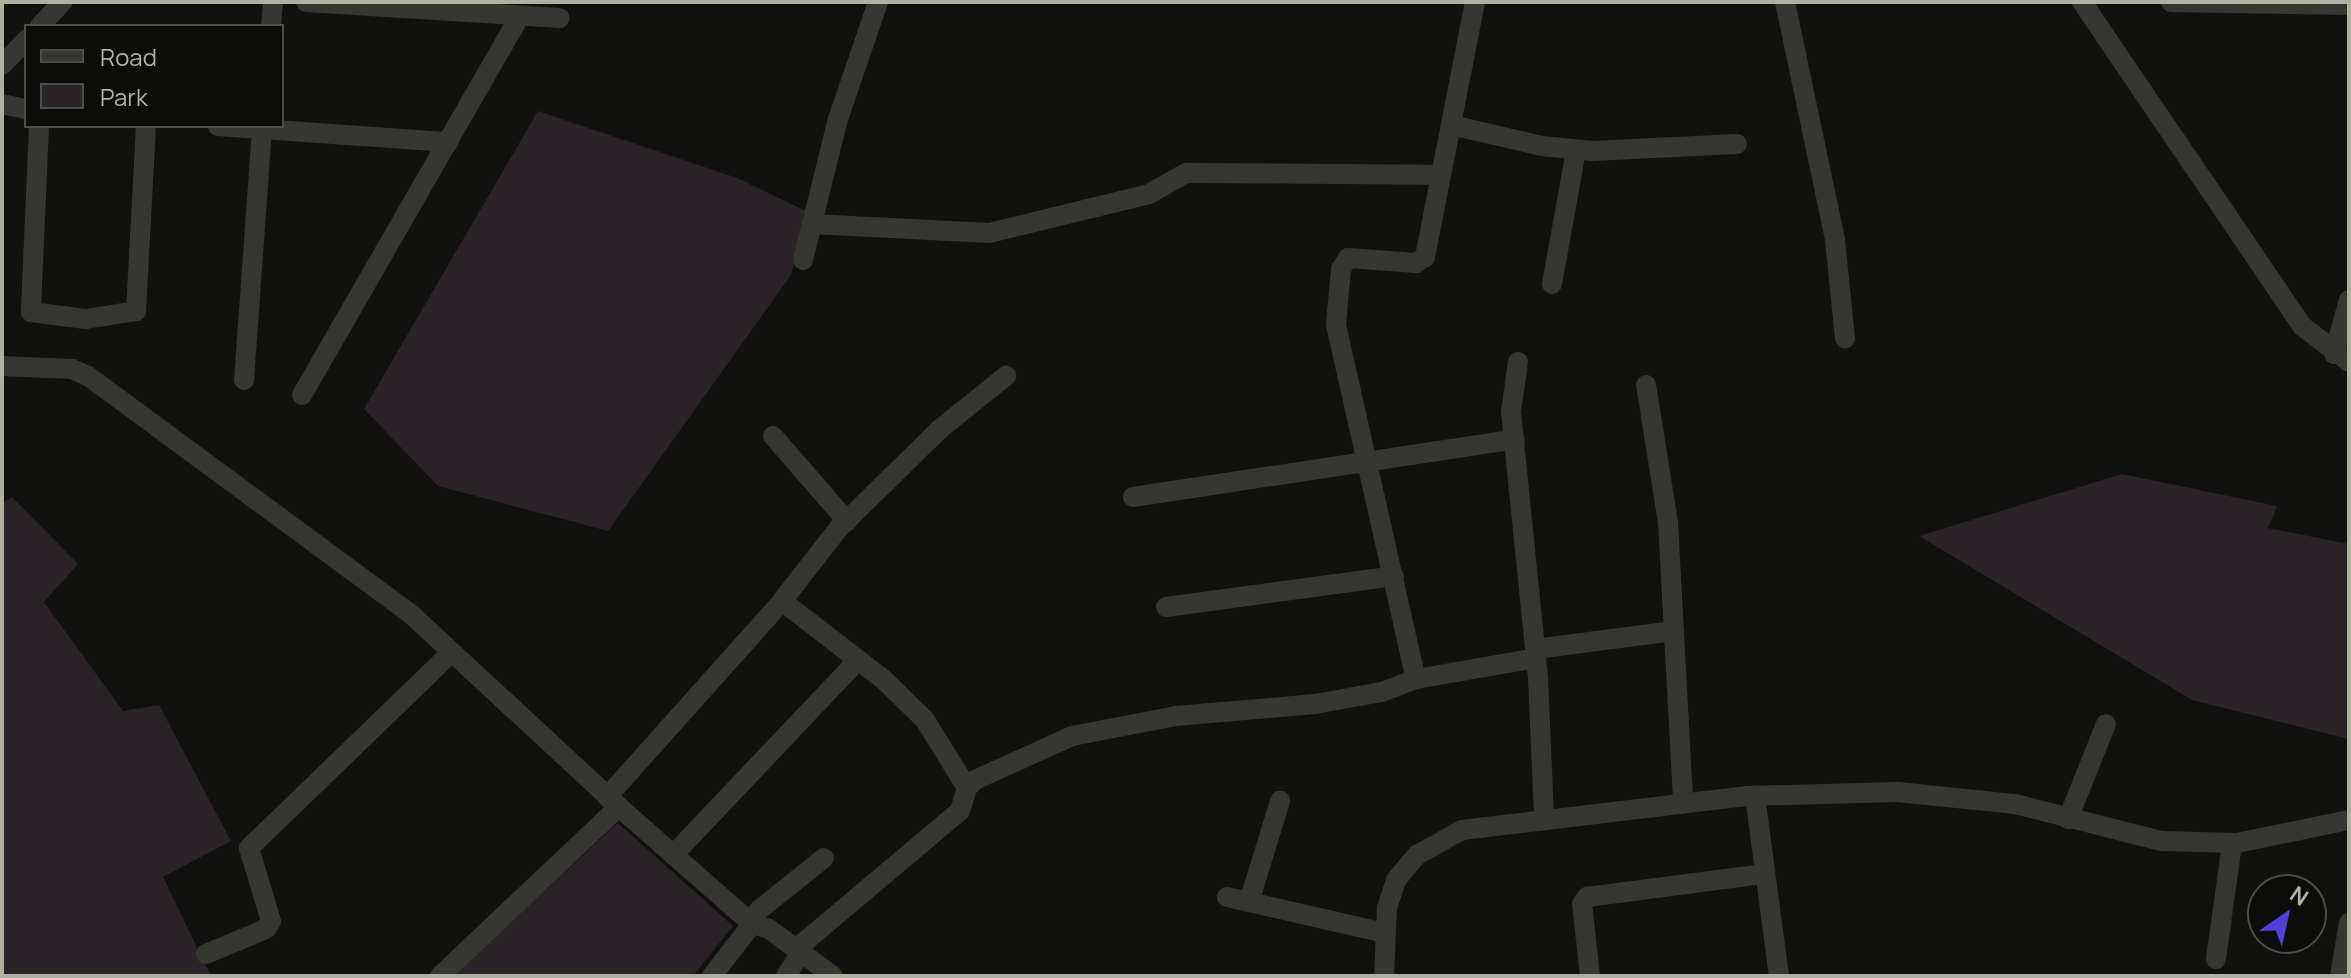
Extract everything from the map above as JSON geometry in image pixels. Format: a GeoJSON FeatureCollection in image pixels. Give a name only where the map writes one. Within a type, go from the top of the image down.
{"type":"FeatureCollection","features":[{"type":"Feature","properties":{"kind":"street"},"geometry":{"type":"LineString","coordinates":[[42,24],[62,2]]}},
{"type":"Feature","properties":{"kind":"street"},"geometry":{"type":"LineString","coordinates":[[271,24],[273,2]]}},
{"type":"Feature","properties":{"kind":"street"},"geometry":{"type":"LineString","coordinates":[[306,2],[559,18]]}},
{"type":"Feature","properties":{"kind":"street"},"geometry":{"type":"LineString","coordinates":[[803,260],[838,119],[878,2]]}},
{"type":"Feature","properties":{"kind":"street"},"geometry":{"type":"LineString","coordinates":[[1416,679],[1336,325],[1341,269],[1348,258],[1416,263],[1425,257],[1475,2]]}},
{"type":"Feature","properties":{"kind":"street"},"geometry":{"type":"LineString","coordinates":[[1785,2],[1835,240],[1845,338]]}},
{"type":"Feature","properties":{"kind":"street"},"geometry":{"type":"LineString","coordinates":[[2082,2],[2302,326],[2342,358]]}},
{"type":"Feature","properties":{"kind":"street"},"geometry":{"type":"LineString","coordinates":[[2171,2],[2349,5]]}},
{"type":"Feature","properties":{"kind":"street"},"geometry":{"type":"LineString","coordinates":[[302,395],[520,16]]}},
{"type":"Feature","properties":{"kind":"street"},"geometry":{"type":"LineString","coordinates":[[2,65],[24,42]]}},
{"type":"Feature","properties":{"kind":"street"},"geometry":{"type":"LineString","coordinates":[[2,104],[24,109]]}},
{"type":"Feature","properties":{"kind":"street"},"geometry":{"type":"LineString","coordinates":[[1451,125],[1576,150],[1698,150],[1737,144]]}},
{"type":"Feature","properties":{"kind":"street"},"geometry":{"type":"LineString","coordinates":[[39,128],[31,312],[86,319],[136,311],[146,128]]}},
{"type":"Feature","properties":{"kind":"street"},"geometry":{"type":"LineString","coordinates":[[244,380],[262,128],[448,142]]}},
{"type":"Feature","properties":{"kind":"street"},"geometry":{"type":"LineString","coordinates":[[1552,284],[1576,150]]}},
{"type":"Feature","properties":{"kind":"street"},"geometry":{"type":"LineString","coordinates":[[812,224],[989,233],[1149,194],[1186,173],[1441,175]]}},
{"type":"Feature","properties":{"kind":"street"},"geometry":{"type":"LineString","coordinates":[[2342,358],[2349,300]]}},
{"type":"Feature","properties":{"kind":"street"},"geometry":{"type":"LineString","coordinates":[[1518,362],[1511,412],[1536,653],[1544,818]]}},
{"type":"Feature","properties":{"kind":"street"},"geometry":{"type":"LineString","coordinates":[[2,366],[72,369],[88,376],[413,616],[613,802],[752,924],[833,976]]}},
{"type":"Feature","properties":{"kind":"street"},"geometry":{"type":"LineString","coordinates":[[440,976],[613,802],[847,521],[940,429],[1006,376]]}},
{"type":"Feature","properties":{"kind":"street"},"geometry":{"type":"LineString","coordinates":[[1646,385],[1668,522],[1683,803]]}},
{"type":"Feature","properties":{"kind":"street"},"geometry":{"type":"LineString","coordinates":[[773,436],[847,521]]}},
{"type":"Feature","properties":{"kind":"street"},"geometry":{"type":"LineString","coordinates":[[1133,497],[1515,439]]}},
{"type":"Feature","properties":{"kind":"street"},"geometry":{"type":"LineString","coordinates":[[1166,607],[1394,576]]}},
{"type":"Feature","properties":{"kind":"street"},"geometry":{"type":"LineString","coordinates":[[782,601],[858,660],[925,720],[967,788],[960,811],[798,951],[786,976]]}},
{"type":"Feature","properties":{"kind":"street"},"geometry":{"type":"LineString","coordinates":[[967,788],[1102,727],[1249,707],[1315,704],[1382,692],[1416,679],[1536,653],[1674,631]]}},
{"type":"Feature","properties":{"kind":"street"},"geometry":{"type":"LineString","coordinates":[[206,954],[266,929],[271,921],[249,848],[451,653]]}},
{"type":"Feature","properties":{"kind":"street"},"geometry":{"type":"LineString","coordinates":[[673,855],[858,660]]}},
{"type":"Feature","properties":{"kind":"street"},"geometry":{"type":"LineString","coordinates":[[2068,819],[2106,724]]}},
{"type":"Feature","properties":{"kind":"street"},"geometry":{"type":"LineString","coordinates":[[1384,976],[1385,933],[1396,880],[1417,855],[1462,830],[1544,818],[1755,796],[1898,792],[2015,804],[2161,841],[2232,843],[2349,820]]}},
{"type":"Feature","properties":{"kind":"street"},"geometry":{"type":"LineString","coordinates":[[1755,796],[1779,976]]}},
{"type":"Feature","properties":{"kind":"street"},"geometry":{"type":"LineString","coordinates":[[1249,902],[1280,801]]}},
{"type":"Feature","properties":{"kind":"street"},"geometry":{"type":"LineString","coordinates":[[2216,959],[2232,843]]}},
{"type":"Feature","properties":{"kind":"street"},"geometry":{"type":"LineString","coordinates":[[712,976],[752,924],[759,910],[824,858]]}},
{"type":"Feature","properties":{"kind":"street"},"geometry":{"type":"LineString","coordinates":[[1590,976],[1582,904],[1587,897],[1765,874]]}},
{"type":"Feature","properties":{"kind":"street"},"geometry":{"type":"LineString","coordinates":[[1227,897],[1385,933]]}},
{"type":"Feature","properties":{"kind":"street"},"geometry":{"type":"LineString","coordinates":[[2340,976],[2349,923]]}},
{"type":"Feature","properties":{"kind":"green space"},"geometry":{"type":"Polygon","coordinates":[[[538,111],[737,178],[806,211],[791,275],[608,531],[438,486],[364,409],[538,111]]]}},
{"type":"Feature","properties":{"kind":"green space"},"geometry":{"type":"Polygon","coordinates":[[[2122,474],[2277,506],[2268,528],[2349,544],[2349,739],[2192,700],[1919,536],[2122,474]]]}},
{"type":"Feature","properties":{"kind":"green space"},"geometry":{"type":"Polygon","coordinates":[[[12,497],[78,564],[44,602],[123,711],[159,705],[231,841],[163,877],[211,976],[2,976],[2,503],[12,497]]]}},
{"type":"Feature","properties":{"kind":"green space"},"geometry":{"type":"Polygon","coordinates":[[[618,823],[733,926],[693,976],[453,976],[618,823]]]}}]}
